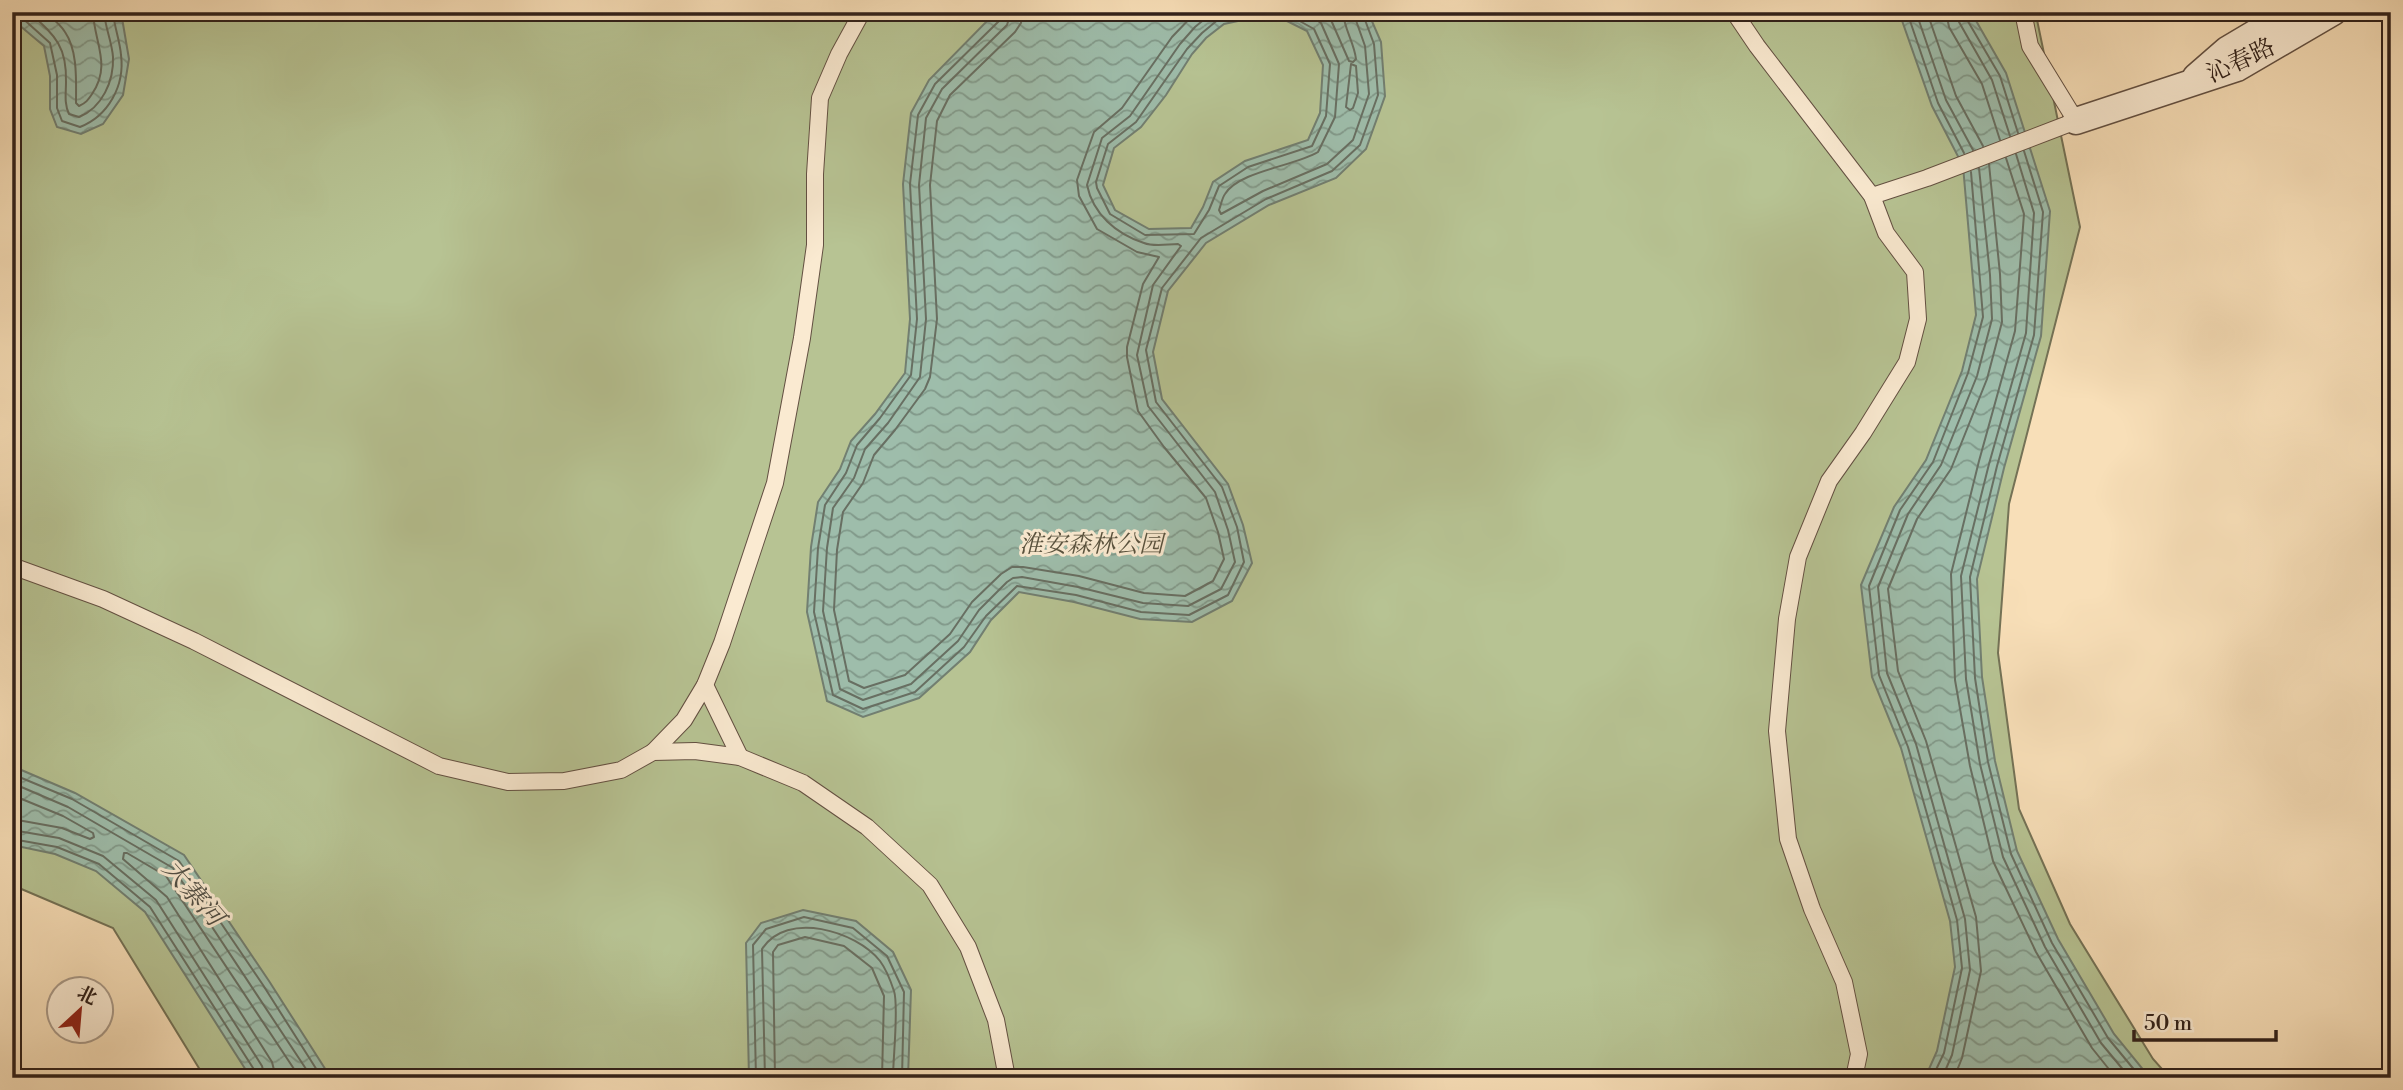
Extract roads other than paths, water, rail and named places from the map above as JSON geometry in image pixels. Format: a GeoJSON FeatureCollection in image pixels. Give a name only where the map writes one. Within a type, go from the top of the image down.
{"type":"FeatureCollection","features":[{"type":"Feature","properties":{"kind":"street"},"geometry":{"type":"LineString","coordinates":[[12,566],[103,599],[194,641],[439,766],[508,782],[564,781],[621,770],[653,752],[684,720],[705,685],[722,643],[775,483],[789,414],[815,245],[815,174],[820,98],[839,54],[862,12]]}},
{"type":"Feature","properties":{"kind":"street"},"geometry":{"type":"LineString","coordinates":[[1734,12],[1871,196],[1885,233],[1915,272],[1918,319],[1907,362],[1863,433],[1829,481],[1798,557],[1787,620],[1777,731],[1788,839],[1812,909],[1844,982],[1859,1054],[1854,1078]]}},
{"type":"Feature","properties":{"kind":"street"},"geometry":{"type":"LineString","coordinates":[[2023,12],[2030,46],[2076,121]]}},
{"type":"Feature","properties":{"kind":"street","name":"沁春路"},"geometry":{"type":"LineString","coordinates":[[2187,85],[2227,50],[2291,12]]}},
{"type":"Feature","properties":{"kind":"street","name":"沁春路"},"geometry":{"type":"LineString","coordinates":[[2187,85],[2237,68],[2333,12]]}},
{"type":"Feature","properties":{"kind":"street"},"geometry":{"type":"LineString","coordinates":[[1871,196],[1927,178],[2076,121],[2187,85]]}},
{"type":"Feature","properties":{"kind":"street"},"geometry":{"type":"LineString","coordinates":[[705,685],[740,757]]}},
{"type":"Feature","properties":{"kind":"street"},"geometry":{"type":"LineString","coordinates":[[653,752],[695,751],[740,757],[803,783],[867,827],[930,885],[968,947],[996,1020],[1007,1078]]}},
{"type":"Feature","properties":{"kind":"water"},"geometry":{"type":"Polygon","coordinates":[[[12,12],[118,12],[122,18],[129,59],[123,95],[103,124],[81,134],[57,127],[50,109],[50,76],[44,46],[12,19],[12,12]]]}},
{"type":"Feature","properties":{"kind":"water"},"geometry":{"type":"Polygon","coordinates":[[[1000,12],[1368,12],[1381,42],[1385,96],[1366,149],[1336,178],[1269,205],[1206,243],[1168,291],[1153,352],[1162,399],[1228,484],[1243,525],[1252,563],[1232,601],[1192,622],[1140,619],[1074,602],[1019,592],[991,620],[970,652],[919,698],[863,717],[827,701],[807,612],[811,547],[818,502],[840,469],[851,441],[905,373],[910,319],[903,184],[911,113],[929,80],[990,18],[1000,12]],[[1252,18],[1224,24],[1206,38],[1141,127],[1114,148],[1103,185],[1115,210],[1149,229],[1191,228],[1213,182],[1245,161],[1308,140],[1320,113],[1323,65],[1307,31],[1285,20],[1252,18]]]}},
{"type":"Feature","properties":{"kind":"water"},"geometry":{"type":"Polygon","coordinates":[[[1899,12],[1971,12],[2006,73],[2050,211],[2041,336],[2004,468],[1977,579],[1982,677],[1995,761],[2017,851],[2058,939],[2114,1034],[2150,1078],[1925,1078],[1937,1051],[1955,967],[1950,921],[1901,748],[1872,677],[1861,585],[1894,507],[1926,460],[1962,371],[1976,315],[1963,166],[1932,106],[1899,12]]]}},
{"type":"Feature","properties":{"kind":"water","name":"大寨河"},"geometry":{"type":"Polygon","coordinates":[[[12,766],[75,793],[184,855],[331,1078],[251,1078],[145,912],[96,871],[55,854],[12,845],[12,766]]]}},
{"type":"Feature","properties":{"kind":"water"},"geometry":{"type":"Polygon","coordinates":[[[803,910],[856,921],[893,952],[911,990],[908,1078],[749,1078],[746,943],[761,923],[803,910]]]}},
{"type":"Feature","properties":{"kind":"park label","name":"淮安森林公园"},"geometry":{"type":"Point","coordinates":[1091,545]}}]}
